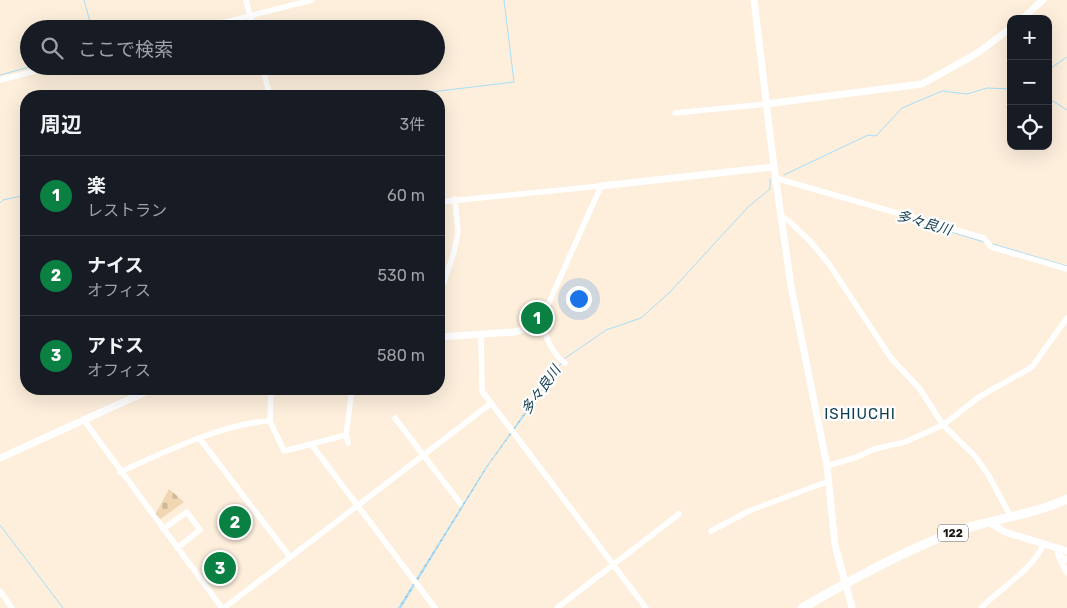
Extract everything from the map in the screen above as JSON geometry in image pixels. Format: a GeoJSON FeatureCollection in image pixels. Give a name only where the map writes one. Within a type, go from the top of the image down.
{"type":"FeatureCollection","features":[{"type":"Feature","properties":{"kind":"highway","name":"122"},"geometry":{"type":"LineString","coordinates":[[802,608],[845,584],[939,539],[1067,499]]}},
{"type":"Feature","properties":{"kind":"street"},"geometry":{"type":"LineString","coordinates":[[246,0],[251,20]]}},
{"type":"Feature","properties":{"kind":"street"},"geometry":{"type":"LineString","coordinates":[[234,20],[312,0]]}},
{"type":"Feature","properties":{"kind":"street"},"geometry":{"type":"LineString","coordinates":[[754,0],[775,178],[791,286],[827,466],[835,545],[852,608]]}},
{"type":"Feature","properties":{"kind":"street"},"geometry":{"type":"LineString","coordinates":[[1026,15],[1043,0]]}},
{"type":"Feature","properties":{"kind":"street"},"geometry":{"type":"LineString","coordinates":[[675,113],[766,104],[922,84],[976,54],[1007,31]]}},
{"type":"Feature","properties":{"kind":"street"},"geometry":{"type":"LineString","coordinates":[[0,80],[20,75]]}},
{"type":"Feature","properties":{"kind":"street"},"geometry":{"type":"LineString","coordinates":[[264,75],[268,90]]}},
{"type":"Feature","properties":{"kind":"street"},"geometry":{"type":"LineString","coordinates":[[445,201],[774,167]]}},
{"type":"Feature","properties":{"kind":"street"},"geometry":{"type":"LineString","coordinates":[[775,178],[984,238],[991,247],[1067,269]]}},
{"type":"Feature","properties":{"kind":"street"},"geometry":{"type":"LineString","coordinates":[[565,363],[560,360],[542,324],[553,293],[602,186]]}},
{"type":"Feature","properties":{"kind":"street"},"geometry":{"type":"LineString","coordinates":[[445,279],[458,232],[456,199]]}},
{"type":"Feature","properties":{"kind":"street"},"geometry":{"type":"LineString","coordinates":[[781,216],[790,221],[829,264],[891,358],[920,389],[943,425],[975,456],[989,476],[1011,517]]}},
{"type":"Feature","properties":{"kind":"street"},"geometry":{"type":"LineString","coordinates":[[827,466],[857,458],[874,449],[905,442],[943,425],[979,397],[1032,368],[1067,318]]}},
{"type":"Feature","properties":{"kind":"street"},"geometry":{"type":"LineString","coordinates":[[445,337],[482,336],[515,332],[542,324]]}},
{"type":"Feature","properties":{"kind":"street"},"geometry":{"type":"LineString","coordinates":[[482,336],[480,387],[490,404],[646,608]]}},
{"type":"Feature","properties":{"kind":"street"},"geometry":{"type":"LineString","coordinates":[[0,458],[138,395]]}},
{"type":"Feature","properties":{"kind":"street"},"geometry":{"type":"LineString","coordinates":[[271,395],[270,421],[284,451],[346,436]]}},
{"type":"Feature","properties":{"kind":"street"},"geometry":{"type":"LineString","coordinates":[[348,443],[346,436],[352,395]]}},
{"type":"Feature","properties":{"kind":"street"},"geometry":{"type":"LineString","coordinates":[[83,419],[120,472],[224,608],[490,404]]}},
{"type":"Feature","properties":{"kind":"street"},"geometry":{"type":"LineString","coordinates":[[395,418],[460,503]]}},
{"type":"Feature","properties":{"kind":"street"},"geometry":{"type":"LineString","coordinates":[[120,472],[247,422],[270,421]]}},
{"type":"Feature","properties":{"kind":"street"},"geometry":{"type":"LineString","coordinates":[[200,439],[290,557]]}},
{"type":"Feature","properties":{"kind":"street"},"geometry":{"type":"LineString","coordinates":[[311,444],[435,608]]}},
{"type":"Feature","properties":{"kind":"street"},"geometry":{"type":"LineString","coordinates":[[711,531],[749,511],[829,481]]}},
{"type":"Feature","properties":{"kind":"street"},"geometry":{"type":"LineString","coordinates":[[163,529],[187,512],[200,530],[177,548]]}},
{"type":"Feature","properties":{"kind":"street"},"geometry":{"type":"LineString","coordinates":[[557,608],[679,514]]}},
{"type":"Feature","properties":{"kind":"street"},"geometry":{"type":"LineString","coordinates":[[989,522],[1005,532],[1043,544],[1058,551],[1067,560]]}},
{"type":"Feature","properties":{"kind":"street"},"geometry":{"type":"LineString","coordinates":[[981,608],[1016,578],[1040,552],[1043,544]]}},
{"type":"Feature","properties":{"kind":"street"},"geometry":{"type":"LineString","coordinates":[[1058,551],[1067,551]]}},
{"type":"Feature","properties":{"kind":"street"},"geometry":{"type":"LineString","coordinates":[[1058,551],[1067,573]]}},
{"type":"Feature","properties":{"kind":"street"},"geometry":{"type":"LineString","coordinates":[[0,591],[12,608]]}},
{"type":"Feature","properties":{"kind":"green space"},"geometry":{"type":"Polygon","coordinates":[[[169,489],[184,502],[158,521],[155,515],[169,489]]]}},
{"type":"Feature","properties":{"kind":"water"},"geometry":{"type":"Polygon","coordinates":[[[532,402],[530,408],[488,466],[401,608],[398,608],[484,470],[532,402]]]}},
{"type":"Feature","properties":{"kind":"waterway"},"geometry":{"type":"LineString","coordinates":[[84,0],[90,20]]}},
{"type":"Feature","properties":{"kind":"waterway"},"geometry":{"type":"LineString","coordinates":[[445,90],[514,82],[504,0]]}},
{"type":"Feature","properties":{"kind":"waterway"},"geometry":{"type":"LineString","coordinates":[[1052,67],[1067,57]]}},
{"type":"Feature","properties":{"kind":"waterway"},"geometry":{"type":"LineString","coordinates":[[0,75],[20,70]]}},
{"type":"Feature","properties":{"kind":"waterway"},"geometry":{"type":"LineString","coordinates":[[784,175],[868,135],[876,136],[902,108],[942,91],[967,94],[987,88],[1007,89]]}},
{"type":"Feature","properties":{"kind":"waterway"},"geometry":{"type":"LineString","coordinates":[[1052,101],[1067,110]]}},
{"type":"Feature","properties":{"kind":"waterway","name":"多々良川"},"geometry":{"type":"LineString","coordinates":[[564,359],[606,330],[641,318],[670,292],[748,207],[770,189],[770,179]]}},
{"type":"Feature","properties":{"kind":"waterway"},"geometry":{"type":"LineString","coordinates":[[0,203],[3,200],[20,196]]}},
{"type":"Feature","properties":{"kind":"waterway","name":"多々良川"},"geometry":{"type":"LineString","coordinates":[[921,223],[984,242]]}},
{"type":"Feature","properties":{"kind":"waterway","name":"多々良川"},"geometry":{"type":"LineString","coordinates":[[993,244],[1067,266]]}},
{"type":"Feature","properties":{"kind":"waterway","name":"多々良川"},"geometry":{"type":"LineString","coordinates":[[532,404],[562,362]]}},
{"type":"Feature","properties":{"kind":"waterway"},"geometry":{"type":"LineString","coordinates":[[0,525],[63,608]]}},
{"type":"Feature","properties":{"kind":"place","name":"楽"},"geometry":{"type":"Point","coordinates":[537,318]}},
{"type":"Feature","properties":{"kind":"place","name":"ナイス"},"geometry":{"type":"Point","coordinates":[235,522]}},
{"type":"Feature","properties":{"kind":"place","name":"アドス"},"geometry":{"type":"Point","coordinates":[220,568]}},
{"type":"Feature","properties":{"kind":"district","name":"ISHIUCHI"},"geometry":{"type":"Point","coordinates":[860,414]}}]}
